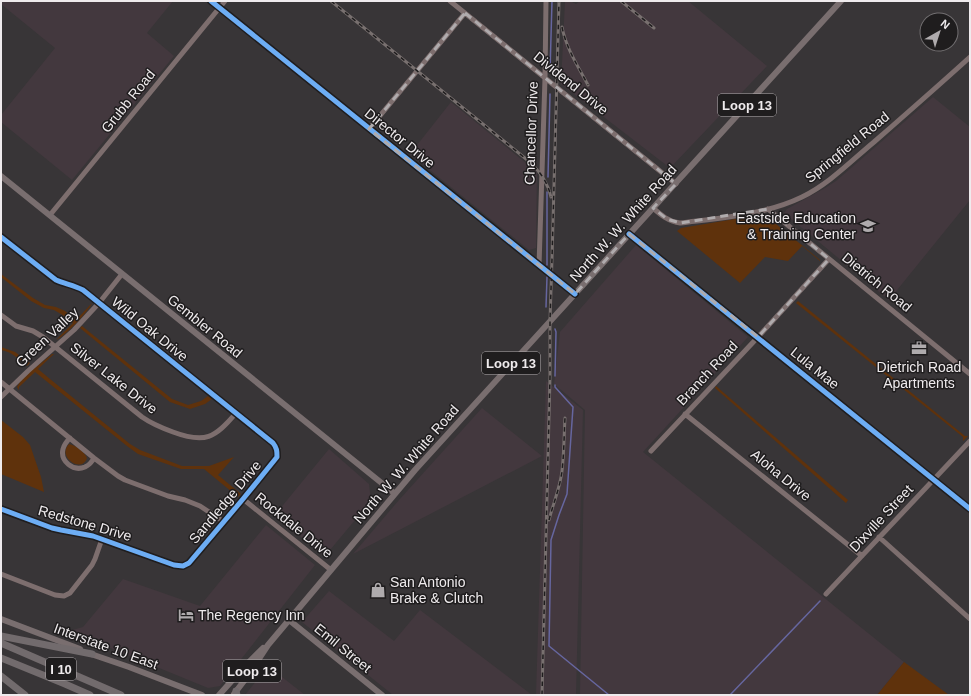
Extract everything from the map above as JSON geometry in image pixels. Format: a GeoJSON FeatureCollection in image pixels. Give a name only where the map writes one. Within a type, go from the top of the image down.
{"type":"FeatureCollection","features":[{"type":"Feature","properties":{"kind":"highway"},"geometry":{"type":"LineString","coordinates":[[1,636],[92,654]]}},
{"type":"Feature","properties":{"kind":"highway","name":"I 10"},"geometry":{"type":"LineString","coordinates":[[1,643],[122,695]]}},
{"type":"Feature","properties":{"kind":"highway","name":"I 10"},"geometry":{"type":"LineString","coordinates":[[1,658],[90,695]]}},
{"type":"Feature","properties":{"kind":"highway"},"geometry":{"type":"LineString","coordinates":[[1,676],[25,695]]}},
{"type":"Feature","properties":{"kind":"main road","name":"North W. W. White Road"},"geometry":{"type":"LineString","coordinates":[[235,694],[268,645],[394,493],[841,1]]}},
{"type":"Feature","properties":{"kind":"main road","name":"Gembler Road"},"geometry":{"type":"LineString","coordinates":[[1,176],[394,493]]}},
{"type":"Feature","properties":{"kind":"main road","name":"Interstate 10 East"},"geometry":{"type":"LineString","coordinates":[[1,619],[202,695]]}},
{"type":"Feature","properties":{"kind":"main road","name":"Emil Street"},"geometry":{"type":"LineString","coordinates":[[289,620],[382,695]]}},
{"type":"Feature","properties":{"kind":"main road","name":"North W. W. White Road"},"geometry":{"type":"LineString","coordinates":[[219,695],[252,659],[268,645]]}},
{"type":"Feature","properties":{"kind":"street","name":"Director Drive"},"geometry":{"type":"LineString","coordinates":[[211,1],[574,294]]}},
{"type":"Feature","properties":{"kind":"street","name":"Grubb Road"},"geometry":{"type":"LineString","coordinates":[[50,216],[225,1]]}},
{"type":"Feature","properties":{"kind":"street","name":"Dividend Drive"},"geometry":{"type":"LineString","coordinates":[[450,1],[676,184]]}},
{"type":"Feature","properties":{"kind":"street","name":"Chancellor Drive"},"geometry":{"type":"LineString","coordinates":[[539,266],[546,1]]}},
{"type":"Feature","properties":{"kind":"street"},"geometry":{"type":"LineString","coordinates":[[369,128],[465,13]]}},
{"type":"Feature","properties":{"kind":"street","name":"Springfield Road"},"geometry":{"type":"LineString","coordinates":[[653,208],[675,223],[680,223],[768,210],[802,197],[821,186],[843,168],[970,58]]}},
{"type":"Feature","properties":{"kind":"street","name":"Dietrich Road"},"geometry":{"type":"LineString","coordinates":[[768,210],[970,374]]}},
{"type":"Feature","properties":{"kind":"street","name":"Lula Mae"},"geometry":{"type":"LineString","coordinates":[[629,234],[970,509]]}},
{"type":"Feature","properties":{"kind":"street","name":"Wild Oak Drive"},"geometry":{"type":"LineString","coordinates":[[1,237],[52,277],[61,283],[79,288],[99,303],[273,443],[277,451]]}},
{"type":"Feature","properties":{"kind":"street","name":"Branch Road"},"geometry":{"type":"LineString","coordinates":[[651,451],[758,338],[829,259]]}},
{"type":"Feature","properties":{"kind":"street","name":"Green Valley"},"geometry":{"type":"LineString","coordinates":[[1,397],[74,330],[99,303],[122,274]]}},
{"type":"Feature","properties":{"kind":"street","name":"Silver Lake Drive"},"geometry":{"type":"LineString","coordinates":[[1,315],[16,326],[38,333],[150,423],[185,437],[198,439],[214,434],[222,429],[236,413]]}},
{"type":"Feature","properties":{"kind":"street"},"geometry":{"type":"LineString","coordinates":[[1,382],[114,474],[125,480],[205,508],[224,522]]}},
{"type":"Feature","properties":{"kind":"street","name":"Aloha Drive"},"geometry":{"type":"LineString","coordinates":[[685,414],[862,556]]}},
{"type":"Feature","properties":{"kind":"street"},"geometry":{"type":"LineString","coordinates":[[70,438],[65,444],[63,450],[64,459],[68,465],[82,468],[88,466],[94,458]]}},
{"type":"Feature","properties":{"kind":"street","name":"Dixville Street"},"geometry":{"type":"LineString","coordinates":[[826,594],[970,441]]}},
{"type":"Feature","properties":{"kind":"street","name":"Sandledge Drive"},"geometry":{"type":"LineString","coordinates":[[186,565],[224,522],[277,457],[277,451]]}},
{"type":"Feature","properties":{"kind":"street","name":"Rockdale Drive"},"geometry":{"type":"LineString","coordinates":[[243,499],[331,570]]}},
{"type":"Feature","properties":{"kind":"street","name":"Redstone Drive"},"geometry":{"type":"LineString","coordinates":[[1,508],[52,528],[93,536],[174,565],[186,565]]}},
{"type":"Feature","properties":{"kind":"street"},"geometry":{"type":"LineString","coordinates":[[879,538],[970,619]]}},
{"type":"Feature","properties":{"kind":"street"},"geometry":{"type":"LineString","coordinates":[[1,574],[56,595],[64,596],[70,593],[92,565],[96,559],[102,539]]}},
{"type":"Feature","properties":{"kind":"highlighted area"},"geometry":{"type":"Polygon","coordinates":[[[465,13],[676,184],[653,208],[667,219],[680,223],[768,209],[829,259],[758,337],[629,234],[575,294],[369,129],[465,13]]]}},
{"type":"Feature","properties":{"kind":"shaded area"},"geometry":{"type":"Polygon","coordinates":[[[1,1],[173,1],[147,33],[174,56],[72,180],[1,122],[1,115],[55,48],[1,4],[1,1]]]}},
{"type":"Feature","properties":{"kind":"shaded area"},"geometry":{"type":"Polygon","coordinates":[[[565,1],[570,1],[576,4],[580,1],[688,1],[767,66],[670,168],[561,84],[565,1]]]}},
{"type":"Feature","properties":{"kind":"shaded area","name":"Eastside Education & Training Center"},"geometry":{"type":"Polygon","coordinates":[[[933,97],[970,127],[970,200],[889,300],[784,213],[787,209],[836,181],[933,97]]]}},
{"type":"Feature","properties":{"kind":"shaded area"},"geometry":{"type":"Polygon","coordinates":[[[451,102],[537,172],[536,248],[529,250],[410,154],[451,102]]]}},
{"type":"Feature","properties":{"kind":"shaded area"},"geometry":{"type":"Polygon","coordinates":[[[765,215],[820,261],[802,246],[788,261],[765,257],[740,283],[677,231],[681,228],[765,215]]]}},
{"type":"Feature","properties":{"kind":"shaded area"},"geometry":{"type":"Polygon","coordinates":[[[636,245],[748,337],[643,452],[904,662],[877,695],[580,695],[585,410],[554,384],[560,332],[636,245]]]}},
{"type":"Feature","properties":{"kind":"shaded area"},"geometry":{"type":"Polygon","coordinates":[[[1,274],[33,298],[45,305],[56,307],[65,311],[76,320],[92,303],[89,309],[75,325],[56,340],[73,323],[54,310],[44,308],[31,301],[1,277],[1,274]]]}},
{"type":"Feature","properties":{"kind":"shaded area"},"geometry":{"type":"Polygon","coordinates":[[[798,301],[965,436],[968,436],[963,441],[963,437],[796,303],[798,301]]]}},
{"type":"Feature","properties":{"kind":"shaded area"},"geometry":{"type":"Polygon","coordinates":[[[82,326],[172,399],[188,405],[201,401],[208,396],[212,399],[205,404],[190,409],[170,402],[80,328],[82,326]]]}},
{"type":"Feature","properties":{"kind":"shaded area"},"geometry":{"type":"Polygon","coordinates":[[[1,347],[15,352],[30,363],[27,366],[12,354],[1,350],[1,347]]]}},
{"type":"Feature","properties":{"kind":"shaded area"},"geometry":{"type":"Polygon","coordinates":[[[52,354],[54,354],[38,369],[130,444],[140,450],[182,466],[209,466],[234,457],[218,475],[241,494],[238,497],[204,469],[181,469],[138,454],[35,372],[19,387],[19,390],[17,387],[24,378],[52,354]]]}},
{"type":"Feature","properties":{"kind":"shaded area"},"geometry":{"type":"Polygon","coordinates":[[[546,381],[583,410],[576,695],[536,695],[546,381]]]}},
{"type":"Feature","properties":{"kind":"shaded area"},"geometry":{"type":"Polygon","coordinates":[[[716,386],[848,500],[846,503],[715,388],[716,386]]]}},
{"type":"Feature","properties":{"kind":"shaded area"},"geometry":{"type":"Polygon","coordinates":[[[482,408],[542,456],[353,554],[399,500],[482,408]]]}},
{"type":"Feature","properties":{"kind":"shaded area"},"geometry":{"type":"Polygon","coordinates":[[[1,420],[23,437],[30,445],[41,477],[44,492],[1,474],[1,420]]]}},
{"type":"Feature","properties":{"kind":"shaded area"},"geometry":{"type":"Polygon","coordinates":[[[69,444],[77,447],[84,453],[87,458],[84,463],[76,464],[71,462],[66,454],[66,449],[69,444]]]}},
{"type":"Feature","properties":{"kind":"shaded area"},"geometry":{"type":"Polygon","coordinates":[[[329,449],[369,484],[371,501],[325,556],[274,516],[329,449]]]}},
{"type":"Feature","properties":{"kind":"shaded area"},"geometry":{"type":"Polygon","coordinates":[[[266,525],[315,565],[220,686],[208,688],[69,631],[83,627],[123,579],[200,606],[266,525]]]}},
{"type":"Feature","properties":{"kind":"shaded area"},"geometry":{"type":"Polygon","coordinates":[[[329,591],[394,641],[420,610],[532,695],[393,695],[302,622],[329,591]]]}},
{"type":"Feature","properties":{"kind":"shaded area"},"geometry":{"type":"Polygon","coordinates":[[[904,662],[949,695],[877,695],[904,662]]]}},
{"type":"Feature","properties":{"kind":"shaded area"},"geometry":{"type":"Polygon","coordinates":[[[268,666],[305,695],[245,695],[268,666]]]}},
{"type":"Feature","properties":{"kind":"waterway"},"geometry":{"type":"LineString","coordinates":[[550,72],[552,1]]}},
{"type":"Feature","properties":{"kind":"waterway"},"geometry":{"type":"LineString","coordinates":[[548,177],[550,94]]}},
{"type":"Feature","properties":{"kind":"waterway"},"geometry":{"type":"LineString","coordinates":[[547,192],[547,265]]}},
{"type":"Feature","properties":{"kind":"waterway"},"geometry":{"type":"LineString","coordinates":[[546,307],[547,277]]}},
{"type":"Feature","properties":{"kind":"waterway"},"geometry":{"type":"LineString","coordinates":[[555,329],[555,376]]}},
{"type":"Feature","properties":{"kind":"waterway"},"geometry":{"type":"LineString","coordinates":[[555,385],[555,387],[573,407],[567,494],[551,540],[549,646],[609,695]]}},
{"type":"Feature","properties":{"kind":"waterway"},"geometry":{"type":"LineString","coordinates":[[730,695],[820,601]]}},
{"type":"Feature","properties":{"kind":"railway"},"geometry":{"type":"LineString","coordinates":[[331,1],[531,163],[544,178],[551,197]]}},
{"type":"Feature","properties":{"kind":"railway"},"geometry":{"type":"LineString","coordinates":[[542,695],[559,1]]}},
{"type":"Feature","properties":{"kind":"railway"},"geometry":{"type":"LineString","coordinates":[[621,1],[654,28]]}},
{"type":"Feature","properties":{"kind":"railway"},"geometry":{"type":"LineString","coordinates":[[562,27],[569,50],[588,85]]}},
{"type":"Feature","properties":{"kind":"railway"},"geometry":{"type":"LineString","coordinates":[[549,520],[561,477],[565,418]]}},
{"type":"Feature","properties":{"kind":"cycle path"},"geometry":{"type":"LineString","coordinates":[[211,1],[575,294]]}},
{"type":"Feature","properties":{"kind":"cycle path"},"geometry":{"type":"LineString","coordinates":[[629,234],[970,509]]}},
{"type":"Feature","properties":{"kind":"cycle path"},"geometry":{"type":"LineString","coordinates":[[1,237],[56,280],[83,290],[273,443],[277,457],[189,563],[183,566],[174,565],[93,536],[52,528],[1,509]]}},
{"type":"Feature","properties":{"kind":"place","name":"Eastside Education & Training Center"},"geometry":{"type":"Point","coordinates":[868,226]}},
{"type":"Feature","properties":{"kind":"place","name":"Dietrich Road Apartments"},"geometry":{"type":"Point","coordinates":[919,348]}},
{"type":"Feature","properties":{"kind":"place","name":"San Antonio Brake & Clutch"},"geometry":{"type":"Point","coordinates":[378,590]}},
{"type":"Feature","properties":{"kind":"place","name":"The Regency Inn"},"geometry":{"type":"Point","coordinates":[186,615]}}]}
